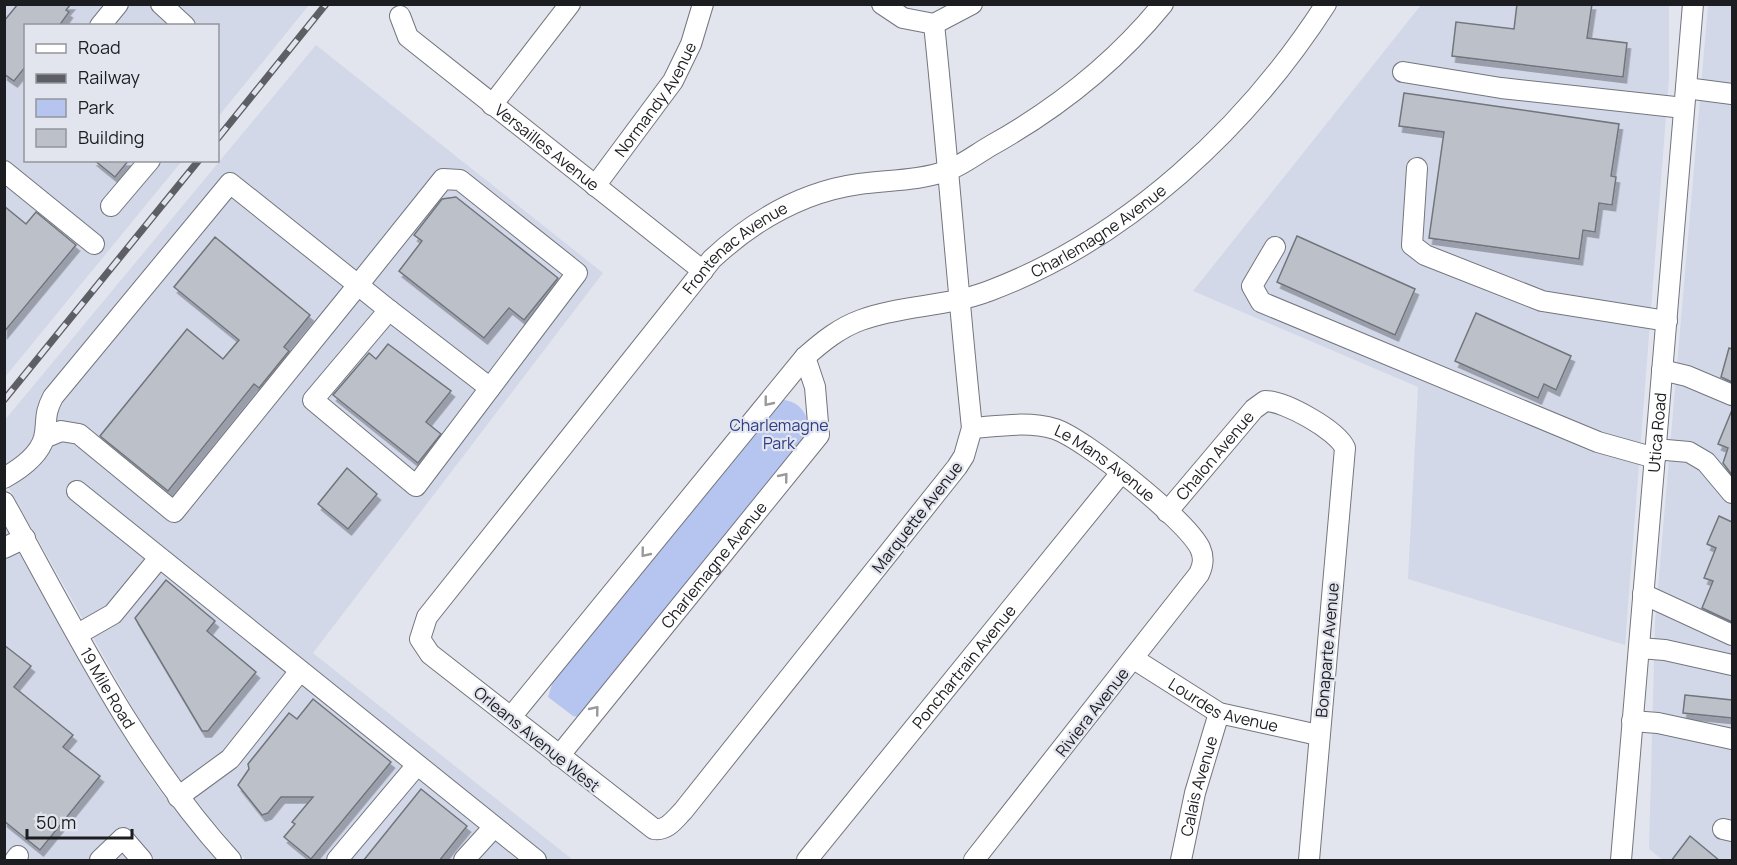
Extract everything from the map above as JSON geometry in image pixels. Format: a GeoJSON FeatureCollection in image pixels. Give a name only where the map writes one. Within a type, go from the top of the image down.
{"type":"FeatureCollection","features":[{"type":"Feature","properties":{"kind":"street"},"geometry":{"type":"LineString","coordinates":[[102,24],[118,4]]}},
{"type":"Feature","properties":{"kind":"street"},"geometry":{"type":"LineString","coordinates":[[161,4],[183,24]]}},
{"type":"Feature","properties":{"kind":"street"},"geometry":{"type":"LineString","coordinates":[[492,105],[570,4]]}},
{"type":"Feature","properties":{"kind":"street","name":"Normandy Avenue"},"geometry":{"type":"LineString","coordinates":[[595,186],[674,81],[691,44],[703,4]]}},
{"type":"Feature","properties":{"kind":"street"},"geometry":{"type":"LineString","coordinates":[[882,4],[903,18],[934,24],[972,4]]}},
{"type":"Feature","properties":{"kind":"street","name":"Frontenac Avenue"},"geometry":{"type":"LineString","coordinates":[[420,639],[427,617],[703,271],[733,239],[770,213],[806,197],[858,184],[910,179],[949,170],[1020,129],[1082,87],[1131,41],[1163,4]]}},
{"type":"Feature","properties":{"kind":"street","name":"Charlemagne Avenue"},"geometry":{"type":"LineString","coordinates":[[511,717],[805,357],[834,334],[862,319],[958,302],[992,290],[1090,239],[1186,168],[1247,106],[1290,56],[1326,4]]}},
{"type":"Feature","properties":{"kind":"street","name":"Utica Road"},"geometry":{"type":"LineString","coordinates":[[1621,861],[1693,4]]}},
{"type":"Feature","properties":{"kind":"street","name":"Versailles Avenue"},"geometry":{"type":"LineString","coordinates":[[400,16],[408,37],[703,271]]}},
{"type":"Feature","properties":{"kind":"street","name":"Marquette Avenue"},"geometry":{"type":"LineString","coordinates":[[662,830],[683,811],[957,467],[967,450],[972,428],[958,302],[949,170],[934,24]]}},
{"type":"Feature","properties":{"kind":"street"},"geometry":{"type":"LineString","coordinates":[[1403,72],[1501,88],[1684,108]]}},
{"type":"Feature","properties":{"kind":"street"},"geometry":{"type":"LineString","coordinates":[[1686,88],[1732,94]]}},
{"type":"Feature","properties":{"kind":"street"},"geometry":{"type":"LineString","coordinates":[[111,206],[148,162]]}},
{"type":"Feature","properties":{"kind":"street"},"geometry":{"type":"LineString","coordinates":[[1418,168],[1412,245],[1425,255],[1542,301],[1666,321]]}},
{"type":"Feature","properties":{"kind":"street"},"geometry":{"type":"LineString","coordinates":[[5,171],[93,244]]}},
{"type":"Feature","properties":{"kind":"street"},"geometry":{"type":"LineString","coordinates":[[44,438],[62,431],[79,434],[174,512],[443,179],[460,180],[578,273],[416,486],[313,400],[389,310]]}},
{"type":"Feature","properties":{"kind":"street"},"geometry":{"type":"LineString","coordinates":[[4,478],[29,460],[44,438],[45,412],[53,397],[230,183],[490,388]]}},
{"type":"Feature","properties":{"kind":"street"},"geometry":{"type":"LineString","coordinates":[[1275,247],[1252,286],[1261,302],[1598,442],[1655,454],[1689,452],[1706,462],[1732,493]]}},
{"type":"Feature","properties":{"kind":"street","name":"Charlemagne Avenue"},"geometry":{"type":"LineString","coordinates":[[559,756],[819,435],[815,387],[805,357]]}},
{"type":"Feature","properties":{"kind":"street"},"geometry":{"type":"LineString","coordinates":[[1662,370],[1687,376],[1732,394]]}},
{"type":"Feature","properties":{"kind":"street","name":"Chalon Avenue"},"geometry":{"type":"LineString","coordinates":[[1167,512],[1254,409],[1265,401],[1279,404],[1329,430],[1342,441]]}},
{"type":"Feature","properties":{"kind":"street","name":"Le Mans Avenue"},"geometry":{"type":"LineString","coordinates":[[972,428],[1021,425],[1053,429],[1075,439],[1121,473],[1167,512],[1193,537],[1204,561]]}},
{"type":"Feature","properties":{"kind":"street","name":"Bonaparte Avenue"},"geometry":{"type":"LineString","coordinates":[[1309,861],[1318,735],[1345,457],[1342,441]]}},
{"type":"Feature","properties":{"kind":"street","name":"Ponchartrain Avenue"},"geometry":{"type":"LineString","coordinates":[[807,861],[1121,473]]}},
{"type":"Feature","properties":{"kind":"street"},"geometry":{"type":"LineString","coordinates":[[76,491],[536,861]]}},
{"type":"Feature","properties":{"kind":"street","name":"19 Mile Road"},"geometry":{"type":"LineString","coordinates":[[4,502],[128,722],[221,857]]}},
{"type":"Feature","properties":{"kind":"street"},"geometry":{"type":"LineString","coordinates":[[4,548],[25,538]]}},
{"type":"Feature","properties":{"kind":"street"},"geometry":{"type":"LineString","coordinates":[[78,634],[113,614],[159,558]]}},
{"type":"Feature","properties":{"kind":"street","name":"Riviera Avenue"},"geometry":{"type":"LineString","coordinates":[[974,861],[1134,659],[1199,574],[1204,561]]}},
{"type":"Feature","properties":{"kind":"street"},"geometry":{"type":"LineString","coordinates":[[1643,594],[1732,635]]}},
{"type":"Feature","properties":{"kind":"street","name":"Orleans Avenue West"},"geometry":{"type":"LineString","coordinates":[[420,639],[430,654],[645,824],[662,830]]}},
{"type":"Feature","properties":{"kind":"street"},"geometry":{"type":"LineString","coordinates":[[1639,648],[1665,650],[1732,665]]}},
{"type":"Feature","properties":{"kind":"street","name":"Lourdes Avenue"},"geometry":{"type":"LineString","coordinates":[[1134,659],[1219,712],[1318,735]]}},
{"type":"Feature","properties":{"kind":"street"},"geometry":{"type":"LineString","coordinates":[[178,797],[230,759],[300,671]]}},
{"type":"Feature","properties":{"kind":"street","name":"Calais Avenue"},"geometry":{"type":"LineString","coordinates":[[1181,861],[1195,793],[1219,712]]}},
{"type":"Feature","properties":{"kind":"street"},"geometry":{"type":"LineString","coordinates":[[1632,721],[1658,723],[1732,739]]}},
{"type":"Feature","properties":{"kind":"street"},"geometry":{"type":"LineString","coordinates":[[337,861],[417,765]]}},
{"type":"Feature","properties":{"kind":"street"},"geometry":{"type":"LineString","coordinates":[[464,861],[494,827]]}},
{"type":"Feature","properties":{"kind":"street"},"geometry":{"type":"LineString","coordinates":[[100,861],[123,838],[142,861]]}},
{"type":"Feature","properties":{"kind":"shaded area"},"geometry":{"type":"Polygon","coordinates":[[[5,5],[309,5],[219,116],[219,24],[24,24],[24,162],[181,162],[5,377],[5,5]]]}},
{"type":"Feature","properties":{"kind":"shaded area"},"geometry":{"type":"Polygon","coordinates":[[[1421,5],[1669,5],[1669,78],[1625,645],[1408,579],[1418,387],[1193,291],[1421,5]]]}},
{"type":"Feature","properties":{"kind":"shaded area"},"geometry":{"type":"Polygon","coordinates":[[[1708,5],[1732,5],[1732,860],[1663,860],[1649,849],[1655,622],[1708,5]]]}},
{"type":"Feature","properties":{"kind":"shaded area"},"geometry":{"type":"Polygon","coordinates":[[[316,45],[603,273],[313,653],[573,860],[246,860],[209,817],[152,742],[5,481],[4,421],[316,45]]]}},
{"type":"Feature","properties":{"kind":"shaded area"},"geometry":{"type":"Polygon","coordinates":[[[4,523],[125,738],[160,791],[217,860],[5,860],[4,523]]]}},
{"type":"Feature","properties":{"kind":"green space","name":"Charlemagne Park"},"geometry":{"type":"Polygon","coordinates":[[[785,400],[797,405],[807,418],[806,437],[580,717],[573,716],[548,697],[554,678],[772,404],[785,400]]]}},
{"type":"Feature","properties":{"kind":"building"},"geometry":{"type":"Polygon","coordinates":[[[18,4],[71,4],[66,10],[69,12],[60,24],[24,24],[24,68],[14,81],[4,74],[4,21],[18,4]]]}},
{"type":"Feature","properties":{"kind":"building"},"geometry":{"type":"Polygon","coordinates":[[[1517,4],[1592,4],[1587,38],[1627,43],[1623,77],[1452,56],[1456,22],[1514,29],[1517,4]]]}},
{"type":"Feature","properties":{"kind":"building"},"geometry":{"type":"Polygon","coordinates":[[[1404,93],[1619,124],[1611,176],[1616,177],[1612,205],[1599,203],[1595,232],[1583,230],[1579,259],[1429,238],[1444,132],[1399,126],[1404,93]]]}},
{"type":"Feature","properties":{"kind":"building"},"geometry":{"type":"Polygon","coordinates":[[[96,162],[127,162],[115,177],[96,162]]]}},
{"type":"Feature","properties":{"kind":"building"},"geometry":{"type":"Polygon","coordinates":[[[456,197],[558,278],[524,320],[509,308],[484,338],[399,271],[422,241],[414,235],[442,199],[456,197]]]}},
{"type":"Feature","properties":{"kind":"building"},"geometry":{"type":"Polygon","coordinates":[[[4,206],[26,224],[36,212],[76,245],[4,332],[4,206]]]}},
{"type":"Feature","properties":{"kind":"building"},"geometry":{"type":"Polygon","coordinates":[[[1297,236],[1415,289],[1395,335],[1277,282],[1297,236]]]}},
{"type":"Feature","properties":{"kind":"building"},"geometry":{"type":"Polygon","coordinates":[[[215,237],[310,315],[284,347],[289,351],[259,388],[254,384],[168,491],[100,436],[187,329],[223,359],[239,340],[174,287],[215,237]]]}},
{"type":"Feature","properties":{"kind":"building"},"geometry":{"type":"Polygon","coordinates":[[[1476,313],[1571,356],[1556,390],[1544,384],[1538,398],[1455,361],[1476,313]]]}},
{"type":"Feature","properties":{"kind":"building"},"geometry":{"type":"Polygon","coordinates":[[[388,344],[451,391],[426,422],[441,434],[418,463],[333,395],[369,353],[376,359],[388,344]]]}},
{"type":"Feature","properties":{"kind":"building"},"geometry":{"type":"Polygon","coordinates":[[[1729,348],[1732,349],[1732,382],[1721,377],[1729,348]]]}},
{"type":"Feature","properties":{"kind":"building"},"geometry":{"type":"Polygon","coordinates":[[[1732,410],[1732,475],[1723,463],[1728,448],[1718,444],[1732,410]]]}},
{"type":"Feature","properties":{"kind":"building"},"geometry":{"type":"Polygon","coordinates":[[[347,468],[377,494],[348,529],[318,504],[347,468]]]}},
{"type":"Feature","properties":{"kind":"building"},"geometry":{"type":"Polygon","coordinates":[[[1719,516],[1732,522],[1732,622],[1702,608],[1713,581],[1704,578],[1716,548],[1707,544],[1719,516]]]}},
{"type":"Feature","properties":{"kind":"building"},"geometry":{"type":"Polygon","coordinates":[[[166,580],[215,621],[207,631],[256,672],[208,731],[202,731],[135,618],[166,580]]]}},
{"type":"Feature","properties":{"kind":"building"},"geometry":{"type":"Polygon","coordinates":[[[4,645],[31,666],[14,687],[73,735],[63,747],[100,776],[40,850],[4,821],[4,645]]]}},
{"type":"Feature","properties":{"kind":"building"},"geometry":{"type":"Polygon","coordinates":[[[1685,695],[1732,700],[1732,718],[1683,713],[1685,695]]]}},
{"type":"Feature","properties":{"kind":"building"},"geometry":{"type":"Polygon","coordinates":[[[313,699],[391,762],[311,859],[284,837],[295,824],[292,822],[313,797],[281,797],[268,813],[262,815],[238,785],[249,769],[248,764],[289,713],[297,719],[313,699]]]}},
{"type":"Feature","properties":{"kind":"building"},"geometry":{"type":"Polygon","coordinates":[[[421,789],[467,826],[439,861],[363,861],[421,789]]]}},
{"type":"Feature","properties":{"kind":"building"},"geometry":{"type":"Polygon","coordinates":[[[1690,836],[1720,861],[1671,861],[1690,836]]]}},
{"type":"Feature","properties":{"kind":"railway"},"geometry":{"type":"LineString","coordinates":[[219,137],[326,4]]}},
{"type":"Feature","properties":{"kind":"railway"},"geometry":{"type":"LineString","coordinates":[[4,400],[197,162]]}}]}
